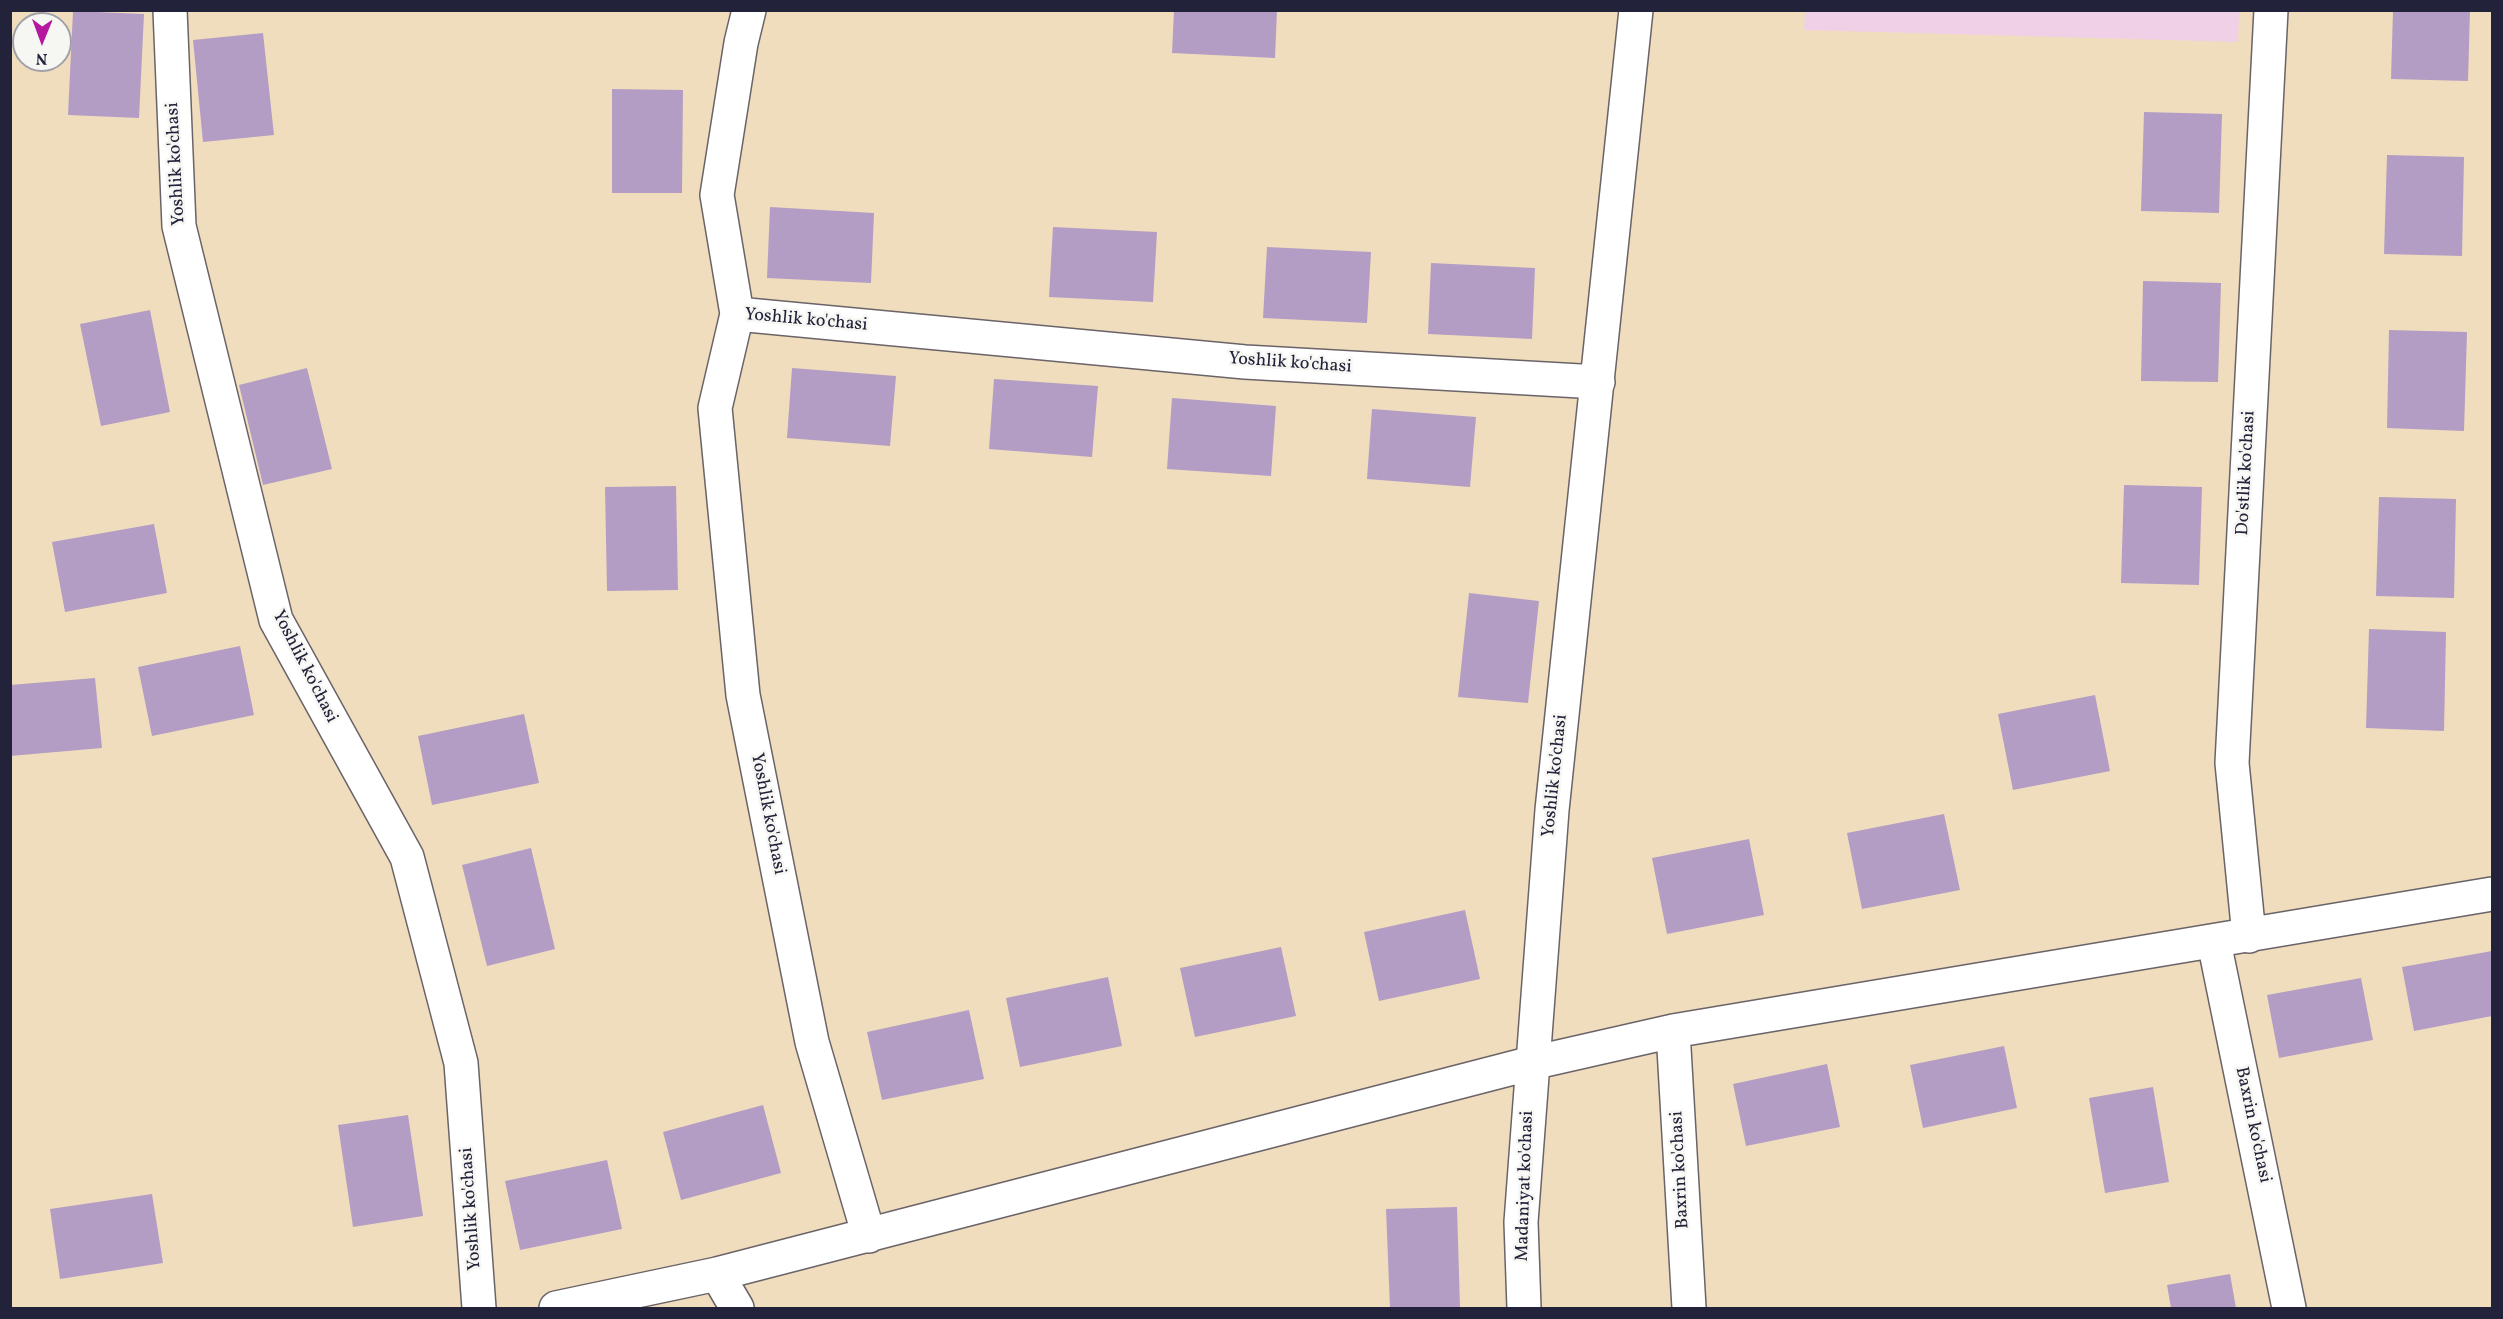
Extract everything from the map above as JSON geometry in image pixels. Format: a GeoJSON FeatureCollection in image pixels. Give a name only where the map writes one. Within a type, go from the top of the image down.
{"type":"FeatureCollection","features":[{"type":"Feature","properties":{"kind":"street","name":"Yoshlik ko'chasi"},"geometry":{"type":"LineString","coordinates":[[170,10],[179,226],[276,620],[407,857],[461,1063],[479,1308]]}},
{"type":"Feature","properties":{"kind":"street"},"geometry":{"type":"LineString","coordinates":[[737,314],[717,195],[741,43],[749,10]]}},
{"type":"Feature","properties":{"kind":"street","name":"Yoshlik ko'chasi"},"geometry":{"type":"LineString","coordinates":[[1532,1063],[1552,810],[1636,10]]}},
{"type":"Feature","properties":{"kind":"street","name":"Do'stlik ko'chasi"},"geometry":{"type":"LineString","coordinates":[[2249,936],[2232,763],[2271,10]]}},
{"type":"Feature","properties":{"kind":"street","name":"Yoshlik ko'chasi"},"geometry":{"type":"LineString","coordinates":[[868,1236],[812,1042],[743,694],[715,408],[737,314],[1245,362],[1598,382]]}},
{"type":"Feature","properties":{"kind":"street"},"geometry":{"type":"LineString","coordinates":[[556,1308],[717,1274],[1532,1063],[1673,1031],[2493,894]]}},
{"type":"Feature","properties":{"kind":"street","name":"Baxrin ko'chasi"},"geometry":{"type":"LineString","coordinates":[[2214,942],[2289,1308]]}},
{"type":"Feature","properties":{"kind":"street","name":"Baxrin ko'chasi"},"geometry":{"type":"LineString","coordinates":[[1673,1031],[1689,1308]]}},
{"type":"Feature","properties":{"kind":"street","name":"Madaniyat ko'chasi"},"geometry":{"type":"LineString","coordinates":[[1524,1308],[1521,1222],[1532,1063]]}},
{"type":"Feature","properties":{"kind":"street"},"geometry":{"type":"LineString","coordinates":[[717,1274],[737,1308]]}},
{"type":"Feature","properties":{"kind":"shaded area"},"geometry":{"type":"Polygon","coordinates":[[[1805,10],[2239,11],[2238,42],[1804,30],[1805,10]]]}},
{"type":"Feature","properties":{"kind":"building"},"geometry":{"type":"Polygon","coordinates":[[[1174,10],[1277,10],[1275,58],[1172,53],[1174,10]]]}},
{"type":"Feature","properties":{"kind":"building"},"geometry":{"type":"Polygon","coordinates":[[[2393,10],[2470,10],[2468,81],[2391,79],[2393,10]]]}},
{"type":"Feature","properties":{"kind":"building"},"geometry":{"type":"Polygon","coordinates":[[[73,11],[144,14],[139,118],[68,115],[70,72],[72,72],[73,11]]]}},
{"type":"Feature","properties":{"kind":"building"},"geometry":{"type":"Polygon","coordinates":[[[263,33],[274,135],[203,142],[193,40],[263,33]]]}},
{"type":"Feature","properties":{"kind":"building"},"geometry":{"type":"Polygon","coordinates":[[[612,89],[683,90],[682,193],[612,193],[612,89]]]}},
{"type":"Feature","properties":{"kind":"building"},"geometry":{"type":"Polygon","coordinates":[[[2144,112],[2222,114],[2219,213],[2141,211],[2144,112]]]}},
{"type":"Feature","properties":{"kind":"building"},"geometry":{"type":"Polygon","coordinates":[[[2387,155],[2464,157],[2462,256],[2384,254],[2387,155]]]}},
{"type":"Feature","properties":{"kind":"building"},"geometry":{"type":"Polygon","coordinates":[[[770,207],[874,213],[871,283],[767,278],[770,207]]]}},
{"type":"Feature","properties":{"kind":"building"},"geometry":{"type":"Polygon","coordinates":[[[1053,227],[1157,232],[1153,302],[1049,297],[1053,227]]]}},
{"type":"Feature","properties":{"kind":"building"},"geometry":{"type":"Polygon","coordinates":[[[1267,247],[1371,252],[1367,323],[1263,318],[1267,247]]]}},
{"type":"Feature","properties":{"kind":"building"},"geometry":{"type":"Polygon","coordinates":[[[1431,263],[1535,268],[1532,339],[1428,334],[1431,263]]]}},
{"type":"Feature","properties":{"kind":"building"},"geometry":{"type":"Polygon","coordinates":[[[2143,281],[2221,283],[2218,382],[2141,381],[2143,281]]]}},
{"type":"Feature","properties":{"kind":"building"},"geometry":{"type":"Polygon","coordinates":[[[150,310],[170,412],[101,426],[80,324],[150,310]]]}},
{"type":"Feature","properties":{"kind":"building"},"geometry":{"type":"Polygon","coordinates":[[[2389,330],[2467,332],[2464,431],[2387,428],[2389,330]]]}},
{"type":"Feature","properties":{"kind":"building"},"geometry":{"type":"Polygon","coordinates":[[[307,368],[332,469],[263,485],[239,385],[307,368]]]}},
{"type":"Feature","properties":{"kind":"building"},"geometry":{"type":"Polygon","coordinates":[[[792,368],[896,376],[890,446],[787,438],[792,368]]]}},
{"type":"Feature","properties":{"kind":"building"},"geometry":{"type":"Polygon","coordinates":[[[994,379],[1098,386],[1092,457],[989,449],[994,379]]]}},
{"type":"Feature","properties":{"kind":"building"},"geometry":{"type":"Polygon","coordinates":[[[1172,398],[1276,406],[1271,476],[1167,469],[1172,398]]]}},
{"type":"Feature","properties":{"kind":"building"},"geometry":{"type":"Polygon","coordinates":[[[1372,409],[1476,417],[1470,487],[1367,479],[1372,409]]]}},
{"type":"Feature","properties":{"kind":"building"},"geometry":{"type":"Polygon","coordinates":[[[2124,485],[2202,487],[2199,585],[2121,583],[2124,485]]]}},
{"type":"Feature","properties":{"kind":"building"},"geometry":{"type":"Polygon","coordinates":[[[676,486],[678,590],[607,591],[605,487],[676,486]]]}},
{"type":"Feature","properties":{"kind":"building"},"geometry":{"type":"Polygon","coordinates":[[[2379,497],[2456,499],[2454,598],[2376,596],[2379,497]]]}},
{"type":"Feature","properties":{"kind":"building"},"geometry":{"type":"Polygon","coordinates":[[[154,524],[167,593],[65,612],[52,542],[154,524]]]}},
{"type":"Feature","properties":{"kind":"building"},"geometry":{"type":"Polygon","coordinates":[[[1469,593],[1539,601],[1528,703],[1458,697],[1469,593]]]}},
{"type":"Feature","properties":{"kind":"building"},"geometry":{"type":"Polygon","coordinates":[[[2369,629],[2446,632],[2444,731],[2366,728],[2369,629]]]}},
{"type":"Feature","properties":{"kind":"building"},"geometry":{"type":"Polygon","coordinates":[[[240,646],[254,715],[152,736],[138,667],[240,646]]]}},
{"type":"Feature","properties":{"kind":"building"},"geometry":{"type":"Polygon","coordinates":[[[95,678],[102,748],[10,756],[10,685],[95,678]]]}},
{"type":"Feature","properties":{"kind":"building"},"geometry":{"type":"Polygon","coordinates":[[[2095,695],[2110,771],[2013,790],[1998,714],[2095,695]]]}},
{"type":"Feature","properties":{"kind":"building"},"geometry":{"type":"Polygon","coordinates":[[[524,714],[539,783],[432,805],[418,736],[524,714]]]}},
{"type":"Feature","properties":{"kind":"building"},"geometry":{"type":"Polygon","coordinates":[[[1944,814],[1960,890],[1862,909],[1847,833],[1944,814]]]}},
{"type":"Feature","properties":{"kind":"building"},"geometry":{"type":"Polygon","coordinates":[[[1749,839],[1764,915],[1667,934],[1652,858],[1749,839]]]}},
{"type":"Feature","properties":{"kind":"building"},"geometry":{"type":"Polygon","coordinates":[[[531,848],[555,949],[487,966],[462,865],[531,848]]]}},
{"type":"Feature","properties":{"kind":"building"},"geometry":{"type":"Polygon","coordinates":[[[1465,910],[1480,979],[1379,1001],[1364,932],[1465,910]]]}},
{"type":"Feature","properties":{"kind":"building"},"geometry":{"type":"Polygon","coordinates":[[[1281,947],[1296,1016],[1195,1037],[1180,968],[1281,947]]]}},
{"type":"Feature","properties":{"kind":"building"},"geometry":{"type":"Polygon","coordinates":[[[2492,951],[2492,1016],[2414,1031],[2402,967],[2492,951]]]}},
{"type":"Feature","properties":{"kind":"building"},"geometry":{"type":"Polygon","coordinates":[[[1108,977],[1122,1046],[1020,1067],[1006,998],[1108,977]]]}},
{"type":"Feature","properties":{"kind":"building"},"geometry":{"type":"Polygon","coordinates":[[[2361,978],[2373,1040],[2279,1058],[2267,995],[2361,978]]]}},
{"type":"Feature","properties":{"kind":"building"},"geometry":{"type":"Polygon","coordinates":[[[969,1010],[984,1079],[882,1100],[867,1032],[969,1010]]]}},
{"type":"Feature","properties":{"kind":"building"},"geometry":{"type":"Polygon","coordinates":[[[2004,1046],[2017,1108],[1923,1128],[1910,1065],[2004,1046]]]}},
{"type":"Feature","properties":{"kind":"building"},"geometry":{"type":"Polygon","coordinates":[[[1827,1064],[1840,1127],[1746,1146],[1733,1084],[1827,1064]]]}},
{"type":"Feature","properties":{"kind":"building"},"geometry":{"type":"Polygon","coordinates":[[[2153,1087],[2169,1182],[2105,1193],[2089,1098],[2153,1087]]]}},
{"type":"Feature","properties":{"kind":"building"},"geometry":{"type":"Polygon","coordinates":[[[763,1105],[781,1173],[681,1200],[663,1132],[763,1105]]]}},
{"type":"Feature","properties":{"kind":"building"},"geometry":{"type":"Polygon","coordinates":[[[408,1115],[423,1216],[353,1227],[338,1125],[408,1115]]]}},
{"type":"Feature","properties":{"kind":"building"},"geometry":{"type":"Polygon","coordinates":[[[607,1160],[622,1229],[520,1250],[505,1181],[607,1160]]]}},
{"type":"Feature","properties":{"kind":"building"},"geometry":{"type":"Polygon","coordinates":[[[152,1194],[163,1263],[60,1279],[50,1209],[152,1194]]]}},
{"type":"Feature","properties":{"kind":"building"},"geometry":{"type":"Polygon","coordinates":[[[1457,1207],[1460,1308],[1390,1308],[1386,1209],[1457,1207]]]}},
{"type":"Feature","properties":{"kind":"building"},"geometry":{"type":"Polygon","coordinates":[[[2230,1274],[2236,1308],[2171,1308],[2167,1285],[2230,1274]]]}}]}
